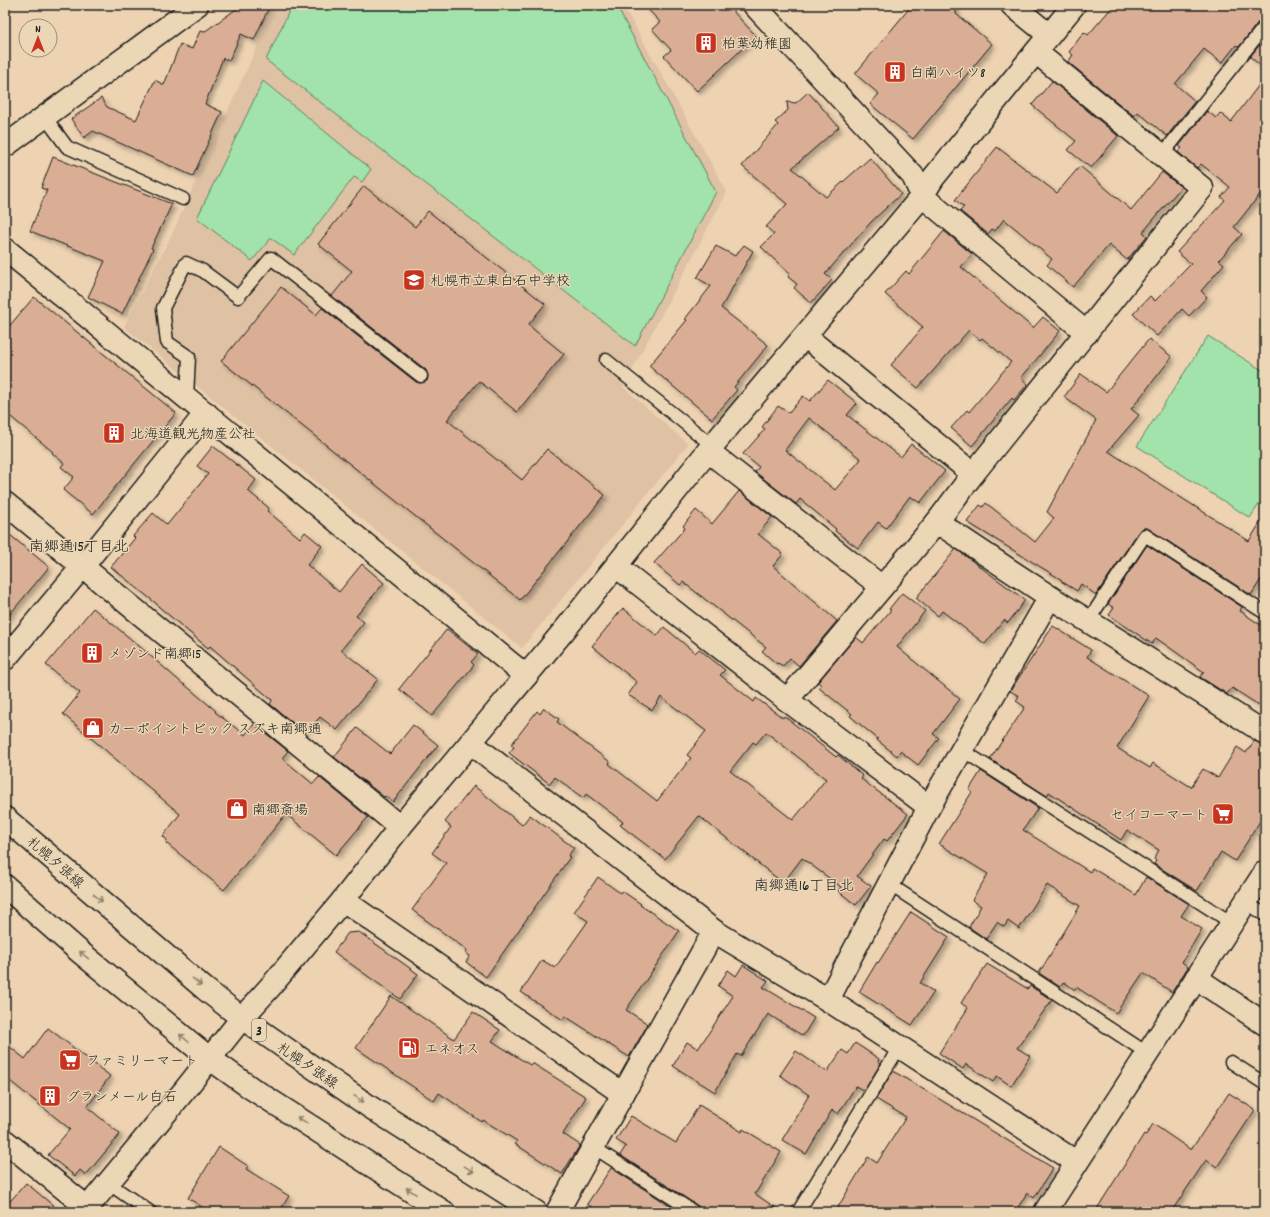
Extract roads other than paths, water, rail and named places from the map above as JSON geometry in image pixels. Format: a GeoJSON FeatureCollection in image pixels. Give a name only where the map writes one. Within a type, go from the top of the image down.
{"type":"FeatureCollection","features":[{"type":"Feature","properties":{"kind":"street"},"geometry":{"type":"LineString","coordinates":[[754,5],[913,176],[922,196],[1087,333]]}},
{"type":"Feature","properties":{"kind":"street"},"geometry":{"type":"LineString","coordinates":[[787,700],[936,522],[972,474],[1087,333],[1202,188],[1162,155],[1043,44],[1012,5]]}},
{"type":"Feature","properties":{"kind":"street"},"geometry":{"type":"LineString","coordinates":[[5,1141],[86,1210],[242,1018],[271,986],[343,900],[400,826],[471,743],[710,449],[922,196],[934,177],[1074,5]]}},
{"type":"Feature","properties":{"kind":"street"},"geometry":{"type":"LineString","coordinates":[[5,146],[186,8]]}},
{"type":"Feature","properties":{"kind":"street"},"geometry":{"type":"LineString","coordinates":[[5,249],[526,676]]}},
{"type":"Feature","properties":{"kind":"street"},"geometry":{"type":"LineString","coordinates":[[805,336],[972,474]]}},
{"type":"Feature","properties":{"kind":"street"},"geometry":{"type":"LineString","coordinates":[[5,659],[82,567],[206,413]]}},
{"type":"Feature","properties":{"kind":"street"},"geometry":{"type":"LineString","coordinates":[[710,449],[882,587]]}},
{"type":"Feature","properties":{"kind":"street"},"geometry":{"type":"LineString","coordinates":[[5,503],[400,826]]}},
{"type":"Feature","properties":{"kind":"street"},"geometry":{"type":"LineString","coordinates":[[936,522],[1050,597],[1265,733]]}},
{"type":"Feature","properties":{"kind":"street"},"geometry":{"type":"LineString","coordinates":[[616,566],[787,700],[929,807]]}},
{"type":"Feature","properties":{"kind":"street"},"geometry":{"type":"LineString","coordinates":[[828,1000],[929,807],[1050,597]]}},
{"type":"Feature","properties":{"kind":"street"},"geometry":{"type":"LineString","coordinates":[[471,743],[714,931],[828,1000],[1076,1162]]}},
{"type":"Feature","properties":{"kind":"street","name":"札幌夕張線"},"geometry":{"type":"LineString","coordinates":[[5,818],[204,989],[242,1018],[370,1107],[536,1212]]}},
{"type":"Feature","properties":{"kind":"street"},"geometry":{"type":"LineString","coordinates":[[1045,1212],[1265,872]]}},
{"type":"Feature","properties":{"kind":"street"},"geometry":{"type":"LineString","coordinates":[[5,886],[80,952],[209,1058],[251,1088],[444,1212]]}},
{"type":"Feature","properties":{"kind":"street"},"geometry":{"type":"LineString","coordinates":[[343,900],[623,1094]]}},
{"type":"Feature","properties":{"kind":"street"},"geometry":{"type":"LineString","coordinates":[[557,1212],[714,931]]}},
{"type":"Feature","properties":{"kind":"street"},"geometry":{"type":"LineString","coordinates":[[1196,978],[1265,1024]]}},
{"type":"Feature","properties":{"kind":"lane"},"geometry":{"type":"LineString","coordinates":[[1162,155],[1265,26]]}},
{"type":"Feature","properties":{"kind":"lane"},"geometry":{"type":"LineString","coordinates":[[45,117],[67,147],[183,199]]}},
{"type":"Feature","properties":{"kind":"lane"},"geometry":{"type":"LineString","coordinates":[[187,397],[189,357],[167,342],[163,308],[186,262],[203,271],[238,297],[271,258],[421,376]]}},
{"type":"Feature","properties":{"kind":"lane"},"geometry":{"type":"LineString","coordinates":[[606,360],[710,449]]}},
{"type":"Feature","properties":{"kind":"lane"},"geometry":{"type":"LineString","coordinates":[[1088,621],[1145,535],[1265,613]]}},
{"type":"Feature","properties":{"kind":"lane"},"geometry":{"type":"LineString","coordinates":[[962,750],[1232,923]]}},
{"type":"Feature","properties":{"kind":"lane"},"geometry":{"type":"LineString","coordinates":[[889,884],[1147,1053]]}},
{"type":"Feature","properties":{"kind":"lane"},"geometry":{"type":"LineString","coordinates":[[1246,902],[1265,915]]}},
{"type":"Feature","properties":{"kind":"lane"},"geometry":{"type":"LineString","coordinates":[[798,1212],[900,1046]]}},
{"type":"Feature","properties":{"kind":"lane"},"geometry":{"type":"LineString","coordinates":[[1231,1062],[1265,1084]]}},
{"type":"Feature","properties":{"kind":"lane"},"geometry":{"type":"LineString","coordinates":[[593,1147],[694,1212]]}},
{"type":"Feature","properties":{"kind":"lane"},"geometry":{"type":"LineString","coordinates":[[108,1183],[150,1212]]}},
{"type":"Feature","properties":{"kind":"place","name":"柏葉幼稚園"},"geometry":{"type":"Point","coordinates":[706,43]}},
{"type":"Feature","properties":{"kind":"place","name":"白南ハイツ8"},"geometry":{"type":"Point","coordinates":[895,72]}},
{"type":"Feature","properties":{"kind":"place","name":"札幌市立東白石中学校"},"geometry":{"type":"Point","coordinates":[414,280]}},
{"type":"Feature","properties":{"kind":"place","name":"北海道観光物産公社"},"geometry":{"type":"Point","coordinates":[114,433]}},
{"type":"Feature","properties":{"kind":"place","name":"メゾンド南郷15"},"geometry":{"type":"Point","coordinates":[92,653]}},
{"type":"Feature","properties":{"kind":"place","name":"カーポイントビック スズキ南郷通"},"geometry":{"type":"Point","coordinates":[93,728]}},
{"type":"Feature","properties":{"kind":"place","name":"南郷斎場"},"geometry":{"type":"Point","coordinates":[237,809]}},
{"type":"Feature","properties":{"kind":"place","name":"セイコーマート"},"geometry":{"type":"Point","coordinates":[1223,814]}},
{"type":"Feature","properties":{"kind":"place","name":"エネオス"},"geometry":{"type":"Point","coordinates":[409,1048]}},
{"type":"Feature","properties":{"kind":"place","name":"ファミリーマート"},"geometry":{"type":"Point","coordinates":[70,1060]}},
{"type":"Feature","properties":{"kind":"place","name":"グランメール白石"},"geometry":{"type":"Point","coordinates":[50,1096]}},
{"type":"Feature","properties":{"kind":"district","name":"南郷通15丁目北"},"geometry":{"type":"Point","coordinates":[79,546]}},
{"type":"Feature","properties":{"kind":"district","name":"南郷通16丁目北"},"geometry":{"type":"Point","coordinates":[804,885]}}]}
